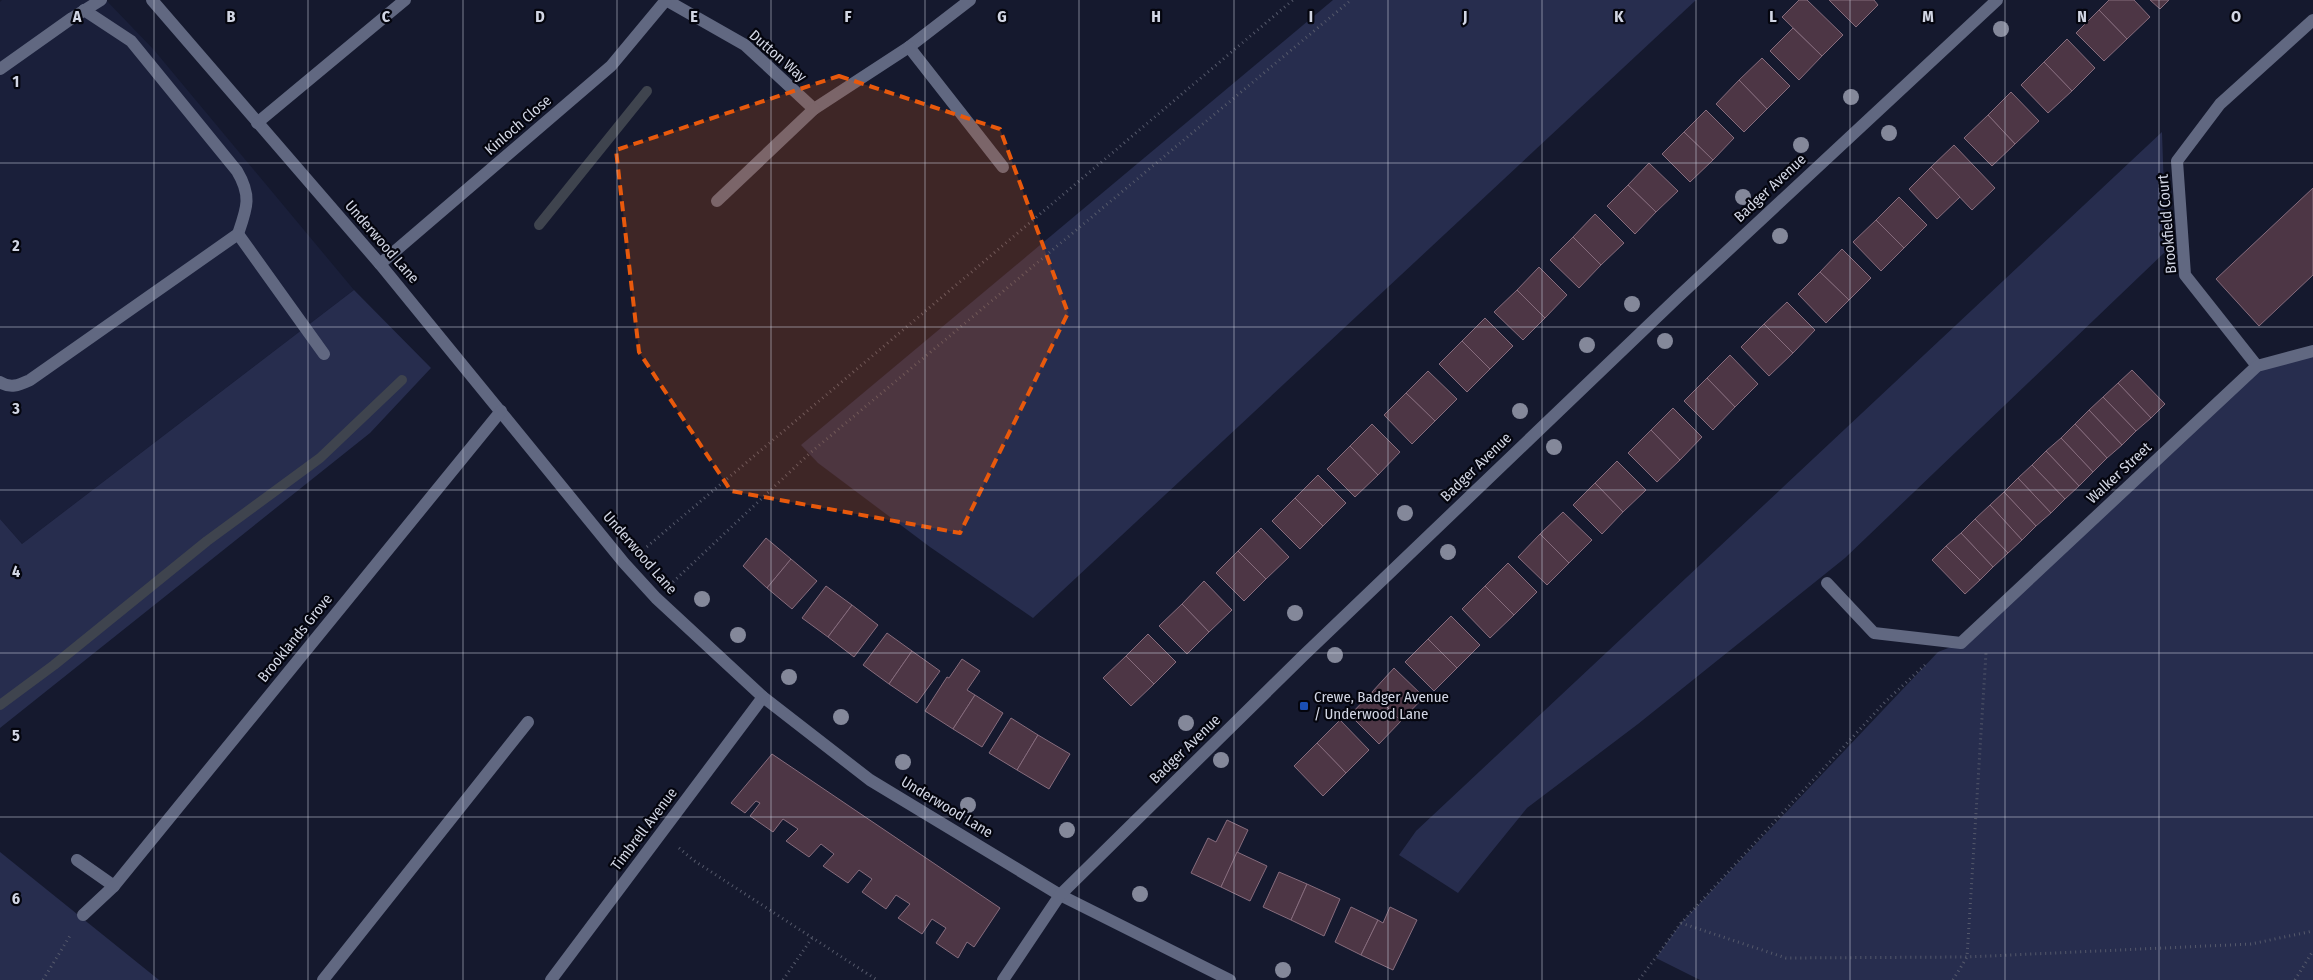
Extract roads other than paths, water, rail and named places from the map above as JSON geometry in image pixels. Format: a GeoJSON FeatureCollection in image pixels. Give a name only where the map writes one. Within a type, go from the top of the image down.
{"type":"FeatureCollection","features":[{"type":"Feature","properties":{"kind":"street"},"geometry":{"type":"LineString","coordinates":[[0,68],[101,0]]}},
{"type":"Feature","properties":{"kind":"street","name":"Underwood Lane"},"geometry":{"type":"LineString","coordinates":[[152,0],[380,264],[624,563],[656,598],[763,698],[870,780],[1060,895],[1230,980]]}},
{"type":"Feature","properties":{"kind":"street"},"geometry":{"type":"LineString","coordinates":[[257,122],[405,0]]}},
{"type":"Feature","properties":{"kind":"street","name":"Dutton Way"},"geometry":{"type":"LineString","coordinates":[[666,0],[745,45],[814,110]]}},
{"type":"Feature","properties":{"kind":"street","name":"Kinloch Close"},"geometry":{"type":"LineString","coordinates":[[380,264],[611,66],[666,0]]}},
{"type":"Feature","properties":{"kind":"street"},"geometry":{"type":"LineString","coordinates":[[717,201],[814,110],[909,47],[970,0]]}},
{"type":"Feature","properties":{"kind":"street","name":"Badger Avenue"},"geometry":{"type":"LineString","coordinates":[[1003,980],[1060,895],[1311,648],[1678,297],[1997,0]]}},
{"type":"Feature","properties":{"kind":"street"},"geometry":{"type":"LineString","coordinates":[[0,382],[5,385],[17,386],[30,380],[238,234],[246,210],[247,197],[245,185],[237,171],[131,41],[84,10]]}},
{"type":"Feature","properties":{"kind":"street","name":"Brookfield Court"},"geometry":{"type":"LineString","coordinates":[[2257,366],[2185,275],[2177,160],[2220,104],[2313,20]]}},
{"type":"Feature","properties":{"kind":"street"},"geometry":{"type":"LineString","coordinates":[[909,47],[1002,167]]}},
{"type":"Feature","properties":{"kind":"street"},"geometry":{"type":"LineString","coordinates":[[238,234],[324,354]]}},
{"type":"Feature","properties":{"kind":"street","name":"Walker Street"},"geometry":{"type":"LineString","coordinates":[[1827,583],[1874,633],[1961,643],[2257,366],[2313,351]]}},
{"type":"Feature","properties":{"kind":"street","name":"Brooklands Grove"},"geometry":{"type":"LineString","coordinates":[[83,915],[114,886],[501,411]]}},
{"type":"Feature","properties":{"kind":"street","name":"Timbrell Avenue"},"geometry":{"type":"LineString","coordinates":[[551,980],[763,698]]}},
{"type":"Feature","properties":{"kind":"street"},"geometry":{"type":"LineString","coordinates":[[323,980],[528,722]]}},
{"type":"Feature","properties":{"kind":"street"},"geometry":{"type":"LineString","coordinates":[[77,860],[114,886]]}},
{"type":"Feature","properties":{"kind":"waterway"},"geometry":{"type":"LineString","coordinates":[[539,225],[647,91]]}},
{"type":"Feature","properties":{"kind":"waterway"},"geometry":{"type":"LineString","coordinates":[[0,705],[54,665],[207,541],[320,458],[402,380]]}},
{"type":"Feature","properties":{"kind":"place","name":"Crewe, Badger Avenue / Underwood Lane"},"geometry":{"type":"Point","coordinates":[1304,706]}}]}
